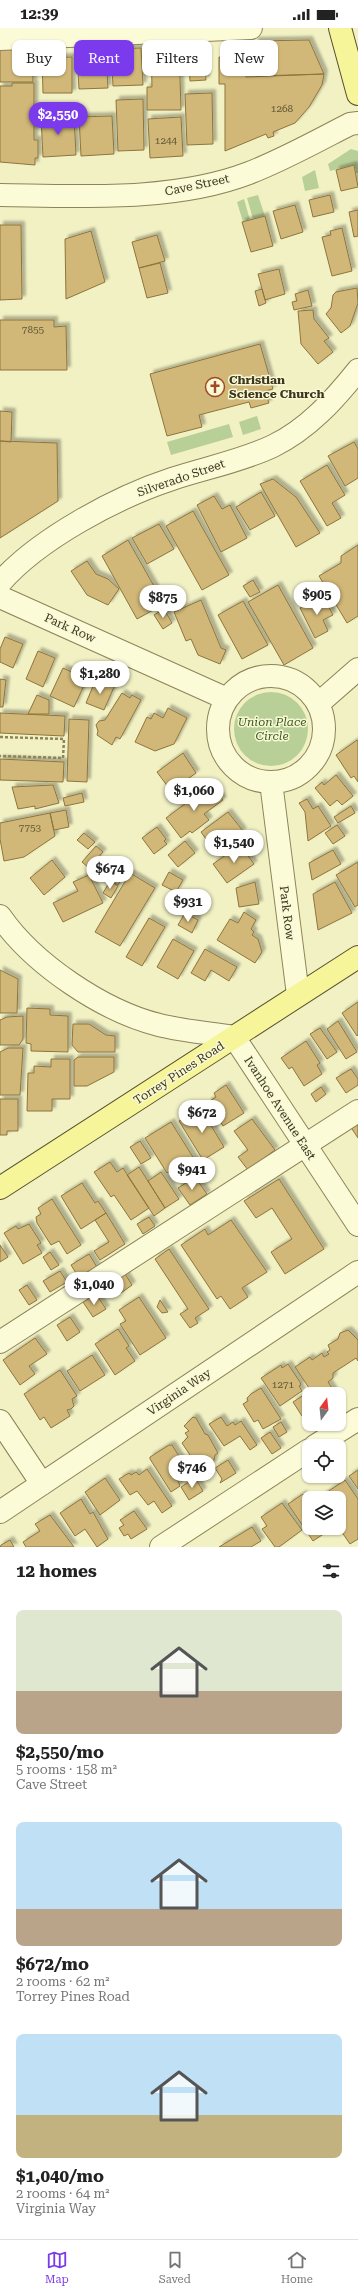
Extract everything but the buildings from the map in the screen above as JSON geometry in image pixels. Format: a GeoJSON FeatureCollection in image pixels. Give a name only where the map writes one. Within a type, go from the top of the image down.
{"type":"FeatureCollection","features":[{"type":"Feature","properties":{"kind":"main road"},"geometry":{"type":"LineString","coordinates":[[340,28],[358,94]]}},
{"type":"Feature","properties":{"kind":"main road","name":"Torrey Pines Road"},"geometry":{"type":"LineString","coordinates":[[0,1188],[358,957]]}},
{"type":"Feature","properties":{"kind":"street"},"geometry":{"type":"LineString","coordinates":[[0,39],[251,28]]}},
{"type":"Feature","properties":{"kind":"street","name":"Cave Street"},"geometry":{"type":"LineString","coordinates":[[0,195],[132,194],[178,191],[248,173],[350,124],[358,123]]}},
{"type":"Feature","properties":{"kind":"street","name":"Silverado Street"},"geometry":{"type":"LineString","coordinates":[[0,583],[29,554],[98,511],[146,488],[272,446],[294,434],[311,421],[338,394],[358,370]]}},
{"type":"Feature","properties":{"kind":"street","name":"Park Row"},"geometry":{"type":"LineString","coordinates":[[0,597],[227,699]]}},
{"type":"Feature","properties":{"kind":"street"},"geometry":{"type":"LineString","coordinates":[[318,704],[358,669]]}},
{"type":"Feature","properties":{"kind":"street"},"geometry":{"type":"LineString","coordinates":[[274,676],[292,680],[307,690],[318,704],[324,722],[323,740],[317,757],[305,770],[289,779],[271,782],[255,780],[240,772],[225,759],[220,746],[217,730],[219,714],[227,699],[240,686],[256,678],[274,676]]}},
{"type":"Feature","properties":{"kind":"street","name":"Park Row"},"geometry":{"type":"LineString","coordinates":[[271,782],[298,996]]}},
{"type":"Feature","properties":{"kind":"street"},"geometry":{"type":"LineString","coordinates":[[0,916],[7,927],[61,978],[106,1005],[158,1025],[234,1038]]}},
{"type":"Feature","properties":{"kind":"street","name":"Ivanhoe Avenue East"},"geometry":{"type":"LineString","coordinates":[[234,1038],[358,1225]]}},
{"type":"Feature","properties":{"kind":"street"},"geometry":{"type":"LineString","coordinates":[[0,1342],[358,1111]]}},
{"type":"Feature","properties":{"kind":"street","name":"Virginia Way"},"geometry":{"type":"LineString","coordinates":[[0,1512],[358,1272]]}},
{"type":"Feature","properties":{"kind":"street"},"geometry":{"type":"LineString","coordinates":[[326,1439],[358,1418]]}},
{"type":"Feature","properties":{"kind":"street"},"geometry":{"type":"LineString","coordinates":[[0,1421],[42,1484]]}},
{"type":"Feature","properties":{"kind":"street"},"geometry":{"type":"LineString","coordinates":[[161,1547],[302,1455]]}},
{"type":"Feature","properties":{"kind":"path"},"geometry":{"type":"LineString","coordinates":[[0,737],[64,739],[63,758],[0,756]]}},
{"type":"Feature","properties":{"kind":"green space"},"geometry":{"type":"Polygon","coordinates":[[[351,149],[358,151],[358,173],[356,173],[354,165],[330,171],[328,164],[351,149]]]}},
{"type":"Feature","properties":{"kind":"green space"},"geometry":{"type":"Polygon","coordinates":[[[315,170],[319,188],[305,191],[302,177],[315,170]]]}},
{"type":"Feature","properties":{"kind":"green space"},"geometry":{"type":"Polygon","coordinates":[[[258,195],[265,216],[253,219],[247,198],[258,195]]]}},
{"type":"Feature","properties":{"kind":"green space"},"geometry":{"type":"Polygon","coordinates":[[[244,199],[250,220],[243,222],[237,202],[244,199]]]}},
{"type":"Feature","properties":{"kind":"green space"},"geometry":{"type":"Polygon","coordinates":[[[257,416],[261,429],[243,435],[239,422],[257,416]]]}},
{"type":"Feature","properties":{"kind":"green space"},"geometry":{"type":"Polygon","coordinates":[[[229,424],[233,437],[171,455],[167,442],[229,424]]]}},
{"type":"Feature","properties":{"kind":"green space","name":"Union Place Circle"},"geometry":{"type":"Polygon","coordinates":[[[271,692],[292,698],[302,708],[308,729],[302,750],[292,760],[271,766],[250,760],[240,750],[234,729],[240,708],[250,698],[271,692]]]}},
{"type":"Feature","properties":{"kind":"place","name":"Christian Science Church"},"geometry":{"type":"Point","coordinates":[215,387]}}]}
